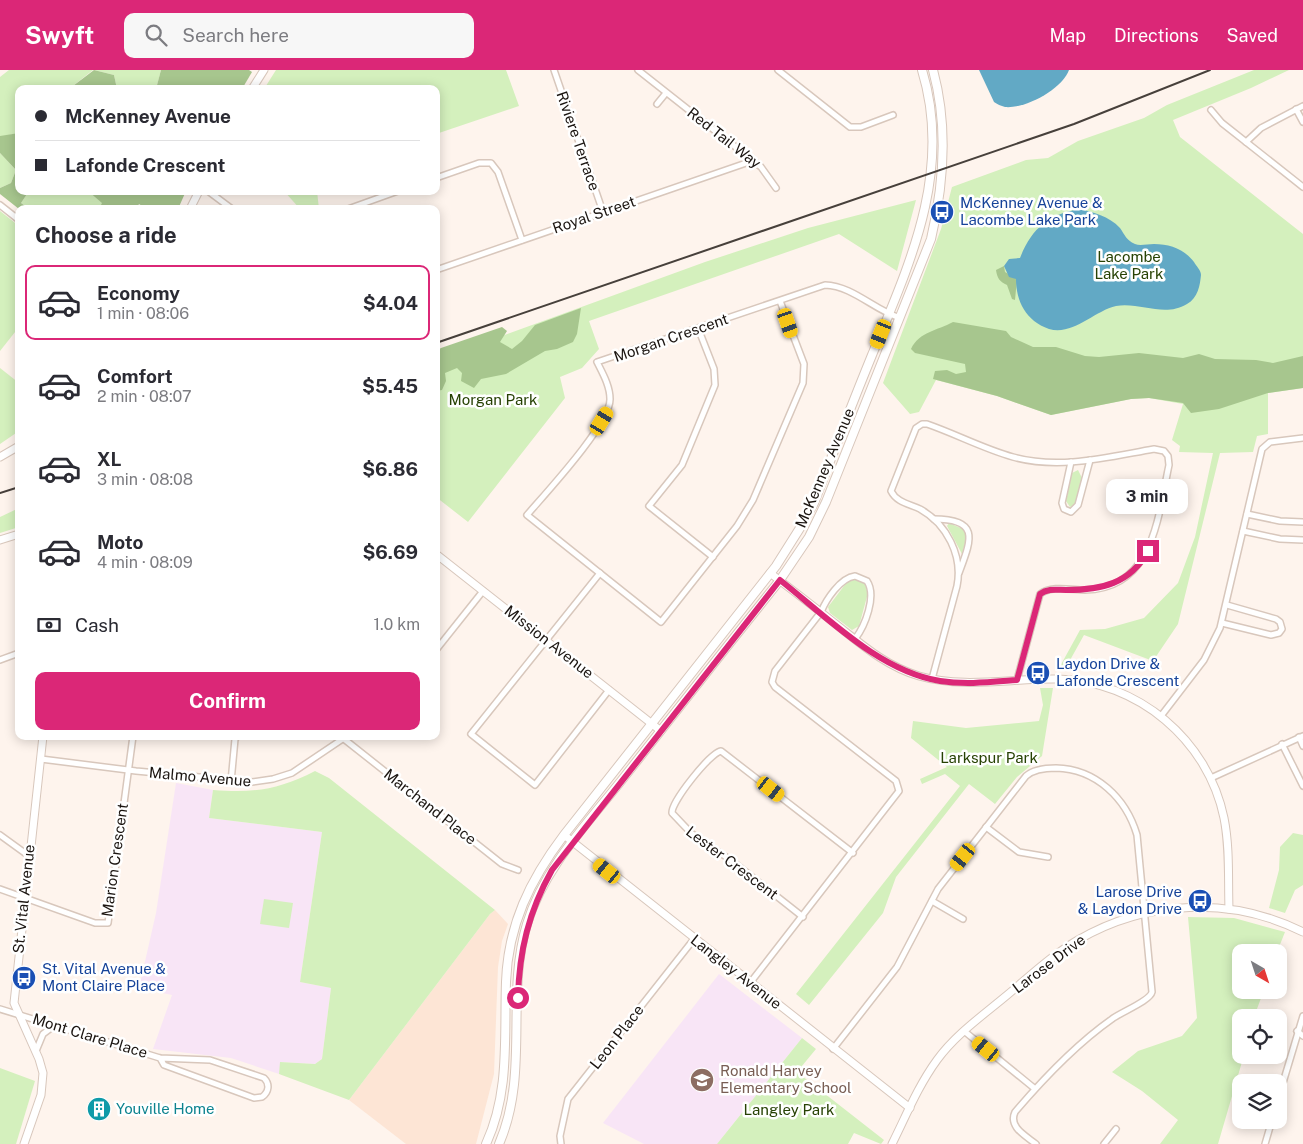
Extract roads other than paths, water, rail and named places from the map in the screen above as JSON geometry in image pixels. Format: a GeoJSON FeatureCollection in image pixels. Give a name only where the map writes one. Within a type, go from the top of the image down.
{"type":"FeatureCollection","features":[{"type":"Feature","properties":{"kind":"main road","name":"McKenney Avenue"},"geometry":{"type":"LineString","coordinates":[[486,1144],[497,1116],[503,1091],[506,981],[514,932],[531,882],[564,835],[770,573],[796,535],[814,503],[914,252],[924,217],[928,196],[931,119],[922,70]]}},
{"type":"Feature","properties":{"kind":"main road","name":"McKenney Avenue"},"geometry":{"type":"LineString","coordinates":[[499,1144],[509,1119],[515,1092],[518,982],[525,931],[541,889],[572,843],[780,580],[809,538],[826,502],[931,239],[939,198],[942,159],[940,92],[934,70]]}},
{"type":"Feature","properties":{"kind":"street"},"geometry":{"type":"LineString","coordinates":[[255,85],[264,70]]}},
{"type":"Feature","properties":{"kind":"street","name":"Riviere Terrace"},"geometry":{"type":"LineString","coordinates":[[554,70],[603,212]]}},
{"type":"Feature","properties":{"kind":"street","name":"Red Tail Way"},"geometry":{"type":"LineString","coordinates":[[638,70],[752,160],[768,174],[776,188]]}},
{"type":"Feature","properties":{"kind":"street"},"geometry":{"type":"LineString","coordinates":[[778,70],[850,127],[861,127],[893,115]]}},
{"type":"Feature","properties":{"kind":"street"},"geometry":{"type":"LineString","coordinates":[[785,76],[790,71]]}},
{"type":"Feature","properties":{"kind":"street"},"geometry":{"type":"LineString","coordinates":[[657,104],[666,93]]}},
{"type":"Feature","properties":{"kind":"street"},"geometry":{"type":"LineString","coordinates":[[1246,142],[1261,128],[1303,106]]}},
{"type":"Feature","properties":{"kind":"street"},"geometry":{"type":"LineString","coordinates":[[1296,109],[1303,122]]}},
{"type":"Feature","properties":{"kind":"street"},"geometry":{"type":"LineString","coordinates":[[1211,110],[1222,123],[1303,187]]}},
{"type":"Feature","properties":{"kind":"street","name":"Royal Street"},"geometry":{"type":"LineString","coordinates":[[440,269],[752,160]]}},
{"type":"Feature","properties":{"kind":"street"},"geometry":{"type":"LineString","coordinates":[[440,177],[479,163],[491,163],[498,172],[522,240]]}},
{"type":"Feature","properties":{"kind":"street"},"geometry":{"type":"LineString","coordinates":[[213,195],[227,205]]}},
{"type":"Feature","properties":{"kind":"street"},"geometry":{"type":"LineString","coordinates":[[359,205],[387,195]]}},
{"type":"Feature","properties":{"kind":"street"},"geometry":{"type":"LineString","coordinates":[[0,205],[15,217]]}},
{"type":"Feature","properties":{"kind":"street","name":"Morgan Crescent"},"geometry":{"type":"LineString","coordinates":[[780,301],[804,364],[803,383],[760,488],[737,526],[661,622],[527,515],[579,453],[608,411],[610,400],[608,386],[597,362],[825,285],[846,290],[889,314],[900,318]]}},
{"type":"Feature","properties":{"kind":"street"},"geometry":{"type":"LineString","coordinates":[[698,328],[715,373],[715,385],[682,465],[650,506],[713,557]]}},
{"type":"Feature","properties":{"kind":"street"},"geometry":{"type":"LineString","coordinates":[[958,576],[957,561],[950,540],[934,519],[922,510],[898,500],[891,491],[913,434],[919,425],[930,425],[1014,458],[1044,462],[1090,460],[1154,450],[1162,450],[1166,453],[1169,466],[1151,544],[1138,566],[1116,583],[1094,589],[1049,590],[1040,594],[1017,680]]}},
{"type":"Feature","properties":{"kind":"street"},"geometry":{"type":"LineString","coordinates":[[1161,716],[1204,660],[1222,622],[1263,447],[1274,442],[1303,438]]}},
{"type":"Feature","properties":{"kind":"street"},"geometry":{"type":"LineString","coordinates":[[0,457],[15,448]]}},
{"type":"Feature","properties":{"kind":"street"},"geometry":{"type":"LineString","coordinates":[[1071,462],[1062,503],[1064,509],[1071,512],[1078,505],[1090,460]]}},
{"type":"Feature","properties":{"kind":"street"},"geometry":{"type":"LineString","coordinates":[[1247,514],[1280,521],[1303,522]]}},
{"type":"Feature","properties":{"kind":"street"},"geometry":{"type":"LineString","coordinates":[[932,679],[970,533],[965,526],[955,522],[947,519],[934,519]]}},
{"type":"Feature","properties":{"kind":"street"},"geometry":{"type":"LineString","coordinates":[[1243,531],[1280,539],[1303,540]]}},
{"type":"Feature","properties":{"kind":"street"},"geometry":{"type":"LineString","coordinates":[[0,540],[15,535]]}},
{"type":"Feature","properties":{"kind":"street","name":"Mission Avenue"},"geometry":{"type":"LineString","coordinates":[[440,557],[661,731]]}},
{"type":"Feature","properties":{"kind":"street"},"geometry":{"type":"LineString","coordinates":[[770,573],[855,639],[894,666],[932,679],[969,684],[1017,680],[1064,680],[1091,683],[1129,697],[1161,716],[1186,741],[1211,778],[1220,803],[1226,827],[1229,909]]}},
{"type":"Feature","properties":{"kind":"street"},"geometry":{"type":"LineString","coordinates":[[600,574],[548,641],[471,734],[535,785],[609,690]]}},
{"type":"Feature","properties":{"kind":"street"},"geometry":{"type":"LineString","coordinates":[[750,983],[896,797],[899,785],[775,687],[772,679],[775,671],[821,612],[824,605],[845,579],[855,576],[864,579],[870,588],[871,596],[861,632],[855,639]]}},
{"type":"Feature","properties":{"kind":"street"},"geometry":{"type":"LineString","coordinates":[[440,645],[483,590]]}},
{"type":"Feature","properties":{"kind":"street"},"geometry":{"type":"LineString","coordinates":[[1222,622],[1271,635],[1278,633],[1282,629],[1280,622],[1276,618],[1226,605]]}},
{"type":"Feature","properties":{"kind":"street"},"geometry":{"type":"LineString","coordinates":[[0,660],[15,654]]}},
{"type":"Feature","properties":{"kind":"street"},"geometry":{"type":"LineString","coordinates":[[1211,778],[1282,744],[1301,737],[1303,746]]}},
{"type":"Feature","properties":{"kind":"street","name":"St. Vital Avenue"},"geometry":{"type":"LineString","coordinates":[[24,1144],[43,1085],[41,1066],[14,1003],[43,740]]}},
{"type":"Feature","properties":{"kind":"street"},"geometry":{"type":"LineString","coordinates":[[129,770],[133,740]]}},
{"type":"Feature","properties":{"kind":"street"},"geometry":{"type":"LineString","coordinates":[[231,782],[236,740]]}},
{"type":"Feature","properties":{"kind":"street","name":"Malmo Avenue"},"geometry":{"type":"LineString","coordinates":[[41,759],[231,782],[263,781],[284,776],[307,764],[342,740]]}},
{"type":"Feature","properties":{"kind":"street","name":"Marchand Place"},"geometry":{"type":"LineString","coordinates":[[350,740],[502,864],[518,870]]}},
{"type":"Feature","properties":{"kind":"street"},"geometry":{"type":"LineString","coordinates":[[1282,744],[1303,786]]}},
{"type":"Feature","properties":{"kind":"street","name":"Lester Crescent"},"geometry":{"type":"LineString","coordinates":[[803,917],[732,861],[697,838],[675,818],[672,807],[682,793],[711,756],[716,752],[723,752],[853,853]]}},
{"type":"Feature","properties":{"kind":"street"},"geometry":{"type":"LineString","coordinates":[[834,1049],[893,974],[939,887],[1026,776],[1034,771],[1065,769],[1090,776],[1115,794],[1130,816],[1139,847],[1152,989],[1151,996],[1109,1021],[1063,1060],[1034,1088],[1015,1112],[1012,1120],[1015,1127],[1036,1144]]}},
{"type":"Feature","properties":{"kind":"street","name":"Marion Crescent"},"geometry":{"type":"LineString","coordinates":[[25,897],[95,923],[108,923],[129,770]]}},
{"type":"Feature","properties":{"kind":"street"},"geometry":{"type":"LineString","coordinates":[[986,827],[1020,852],[1048,857]]}},
{"type":"Feature","properties":{"kind":"street"},"geometry":{"type":"LineString","coordinates":[[0,835],[29,856]]}},
{"type":"Feature","properties":{"kind":"street","name":"Langley Avenue"},"geometry":{"type":"LineString","coordinates":[[564,835],[910,1108]]}},
{"type":"Feature","properties":{"kind":"street"},"geometry":{"type":"LineString","coordinates":[[0,888],[25,897]]}},
{"type":"Feature","properties":{"kind":"street"},"geometry":{"type":"LineString","coordinates":[[932,901],[963,919]]}},
{"type":"Feature","properties":{"kind":"street","name":"Larose Drive"},"geometry":{"type":"LineString","coordinates":[[892,1144],[936,1061],[964,1031],[1071,945],[1116,922],[1145,913],[1188,907],[1229,909],[1265,917],[1303,932]]}},
{"type":"Feature","properties":{"kind":"street","name":"Leon Place"},"geometry":{"type":"LineString","coordinates":[[561,1144],[560,1136],[568,1099],[694,939]]}},
{"type":"Feature","properties":{"kind":"street","name":"Mont Clare Place"},"geometry":{"type":"LineString","coordinates":[[0,1010],[160,1058],[210,1060],[227,1065],[264,1078],[268,1085],[268,1091],[262,1097],[254,1098],[164,1065],[160,1058]]}},
{"type":"Feature","properties":{"kind":"street"},"geometry":{"type":"LineString","coordinates":[[1285,1074],[1303,1016]]}},
{"type":"Feature","properties":{"kind":"street"},"geometry":{"type":"LineString","coordinates":[[36,1052],[40,1038],[55,1025]]}},
{"type":"Feature","properties":{"kind":"street"},"geometry":{"type":"LineString","coordinates":[[964,1031],[1034,1088]]}},
{"type":"Feature","properties":{"kind":"street"},"geometry":{"type":"LineString","coordinates":[[1297,1031],[1303,1036]]}},
{"type":"Feature","properties":{"kind":"street"},"geometry":{"type":"LineString","coordinates":[[1104,1144],[1116,1129]]}},
{"type":"Feature","properties":{"kind":"street"},"geometry":{"type":"LineString","coordinates":[[1265,1144],[1269,1129]]}},
{"type":"Feature","properties":{"kind":"water"},"geometry":{"type":"Polygon","coordinates":[[[979,70],[1069,70],[1059,84],[1051,91],[1023,105],[1005,107],[994,102],[979,70]]]}},
{"type":"Feature","properties":{"kind":"water"},"geometry":{"type":"Polygon","coordinates":[[[1079,209],[1111,220],[1135,244],[1166,245],[1176,248],[1190,257],[1201,273],[1199,287],[1194,298],[1187,304],[1170,310],[1125,305],[1116,306],[1066,329],[1049,329],[1034,321],[1020,302],[1016,279],[1009,277],[1004,266],[1009,259],[1020,258],[1030,239],[1042,224],[1058,215],[1079,209]]]}},
{"type":"Feature","properties":{"kind":"railway"},"geometry":{"type":"LineString","coordinates":[[440,342],[1074,124],[1210,70]]}},
{"type":"Feature","properties":{"kind":"railway"},"geometry":{"type":"LineString","coordinates":[[0,493],[15,488]]}},
{"type":"Feature","properties":{"kind":"place","name":"McKenney Avenue & Lacombe Lake Park"},"geometry":{"type":"Point","coordinates":[942,212]}},
{"type":"Feature","properties":{"kind":"place","name":"Laydon Drive & Lafonde Crescent"},"geometry":{"type":"Point","coordinates":[1038,673]}},
{"type":"Feature","properties":{"kind":"place","name":"Larose Drive & Laydon Drive"},"geometry":{"type":"Point","coordinates":[1200,901]}},
{"type":"Feature","properties":{"kind":"place","name":"St. Vital Avenue & Mont Claire Place"},"geometry":{"type":"Point","coordinates":[24,978]}},
{"type":"Feature","properties":{"kind":"place","name":"Ronald Harvey Elementary School"},"geometry":{"type":"Point","coordinates":[702,1080]}},
{"type":"Feature","properties":{"kind":"place","name":"Youville Home"},"geometry":{"type":"Point","coordinates":[99,1109]}},
{"type":"Feature","properties":{"kind":"park label","name":"Lacombe Lake Park"},"geometry":{"type":"Point","coordinates":[1129,266]}},
{"type":"Feature","properties":{"kind":"park label","name":"Morgan Park"},"geometry":{"type":"Point","coordinates":[493,400]}},
{"type":"Feature","properties":{"kind":"park label","name":"Larkspur Park"},"geometry":{"type":"Point","coordinates":[989,758]}},
{"type":"Feature","properties":{"kind":"park label","name":"Langley Park"},"geometry":{"type":"Point","coordinates":[789,1110]}}]}
